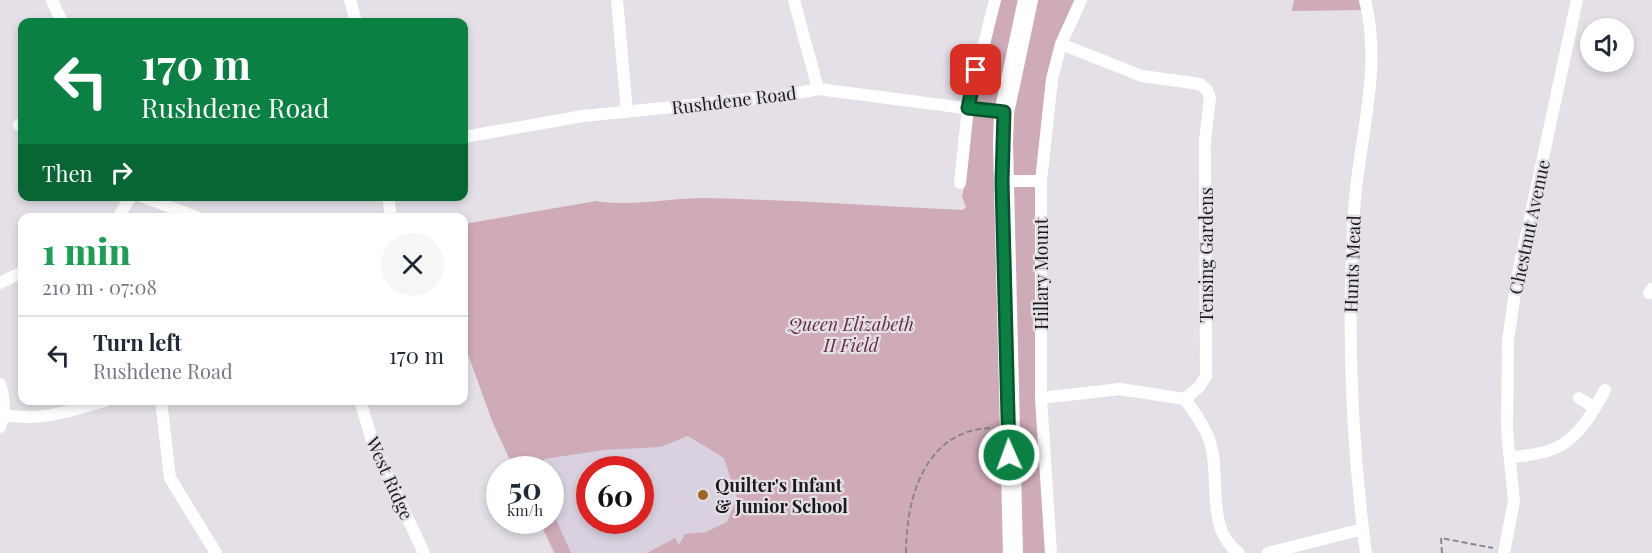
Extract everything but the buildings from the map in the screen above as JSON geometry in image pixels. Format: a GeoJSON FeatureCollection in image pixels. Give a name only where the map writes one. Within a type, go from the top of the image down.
{"type":"FeatureCollection","features":[{"type":"Feature","properties":{"kind":"main road"},"geometry":{"type":"LineString","coordinates":[[1013,553],[1002,181],[1004,112],[1028,0]]}},
{"type":"Feature","properties":{"kind":"street"},"geometry":{"type":"LineString","coordinates":[[52,0],[60,18]]}},
{"type":"Feature","properties":{"kind":"street"},"geometry":{"type":"LineString","coordinates":[[350,0],[355,18]]}},
{"type":"Feature","properties":{"kind":"street"},"geometry":{"type":"LineString","coordinates":[[616,0],[627,112]]}},
{"type":"Feature","properties":{"kind":"street"},"geometry":{"type":"LineString","coordinates":[[794,0],[818,89]]}},
{"type":"Feature","properties":{"kind":"street"},"geometry":{"type":"LineString","coordinates":[[960,183],[968,108],[995,0]]}},
{"type":"Feature","properties":{"kind":"street","name":"Hillary Mount"},"geometry":{"type":"LineString","coordinates":[[1051,553],[1041,398],[1041,182],[1050,89],[1061,44],[1081,0]]}},
{"type":"Feature","properties":{"kind":"street","name":"Hunts Mead"},"geometry":{"type":"LineString","coordinates":[[1365,0],[1373,61],[1356,168],[1350,284],[1350,391],[1366,553]]}},
{"type":"Feature","properties":{"kind":"street","name":"Chestnut Avenue"},"geometry":{"type":"LineString","coordinates":[[1504,551],[1514,501],[1507,431],[1507,371],[1516,278],[1577,0]]}},
{"type":"Feature","properties":{"kind":"street","name":"Tensing Gardens"},"geometry":{"type":"LineString","coordinates":[[1061,44],[1142,76],[1200,84],[1207,90],[1210,98],[1205,141],[1206,376],[1200,386],[1185,399]]}},
{"type":"Feature","properties":{"kind":"street","name":"Rushdene Road"},"geometry":{"type":"LineString","coordinates":[[468,135],[583,116],[783,96],[818,89],[1004,112]]}},
{"type":"Feature","properties":{"kind":"street"},"geometry":{"type":"LineString","coordinates":[[1002,181],[1041,182]]}},
{"type":"Feature","properties":{"kind":"street"},"geometry":{"type":"LineString","coordinates":[[154,201],[186,213]]}},
{"type":"Feature","properties":{"kind":"street"},"geometry":{"type":"LineString","coordinates":[[0,283],[18,274]]}},
{"type":"Feature","properties":{"kind":"street"},"geometry":{"type":"LineString","coordinates":[[0,384],[4,394],[2,421],[49,417],[91,405]]}},
{"type":"Feature","properties":{"kind":"street"},"geometry":{"type":"LineString","coordinates":[[1041,398],[1120,389],[1185,399],[1209,440],[1219,525],[1229,546],[1239,553]]}},
{"type":"Feature","properties":{"kind":"street"},"geometry":{"type":"LineString","coordinates":[[1511,457],[1542,455],[1563,446],[1582,430],[1605,390]]}},
{"type":"Feature","properties":{"kind":"street"},"geometry":{"type":"LineString","coordinates":[[1579,398],[1595,408]]}},
{"type":"Feature","properties":{"kind":"street"},"geometry":{"type":"LineString","coordinates":[[162,405],[170,478],[216,553]]}},
{"type":"Feature","properties":{"kind":"street","name":"West Ridge"},"geometry":{"type":"LineString","coordinates":[[361,405],[374,447],[424,553]]}},
{"type":"Feature","properties":{"kind":"street"},"geometry":{"type":"LineString","coordinates":[[1268,553],[1363,529]]}},
{"type":"Feature","properties":{"kind":"path"},"geometry":{"type":"LineString","coordinates":[[906,553],[906,539],[917,487],[929,457],[951,438],[966,432],[992,428],[1008,432]]}},
{"type":"Feature","properties":{"kind":"path"},"geometry":{"type":"LineString","coordinates":[[1442,553],[1440,538],[1504,551]]}},
{"type":"Feature","properties":{"kind":"shaded area","name":"Quilter's Infant & Junior School"},"geometry":{"type":"Polygon","coordinates":[[[738,398],[783,553],[553,553],[545,534],[564,534],[564,456],[534,456],[554,437],[738,398]]]}},
{"type":"Feature","properties":{"kind":"green space","name":"Queen Elizabeth II Field"},"geometry":{"type":"Polygon","coordinates":[[[995,0],[1028,0],[1011,116],[1037,0],[1081,0],[1061,44],[1041,181],[1051,553],[647,553],[675,538],[679,545],[685,534],[706,532],[727,522],[737,498],[724,458],[688,436],[660,447],[604,450],[564,456],[508,456],[492,421],[468,354],[468,223],[596,201],[637,203],[691,198],[963,210],[966,207],[962,197],[967,172],[962,165],[995,0]]]}},
{"type":"Feature","properties":{"kind":"green space"},"geometry":{"type":"Polygon","coordinates":[[[1294,0],[1365,0],[1368,10],[1292,11],[1294,0]]]}},
{"type":"Feature","properties":{"kind":"green space"},"geometry":{"type":"Polygon","coordinates":[[[546,534],[563,534],[571,553],[555,553],[546,534]]]}},
{"type":"Feature","properties":{"kind":"place","name":"Quilter's Infant & Junior School"},"geometry":{"type":"Point","coordinates":[703,495]}},
{"type":"Feature","properties":{"kind":"route"},"geometry":{"type":"LineString","coordinates":[[976,70],[968,108],[1004,112],[1002,181],[1009,455]]}}]}
